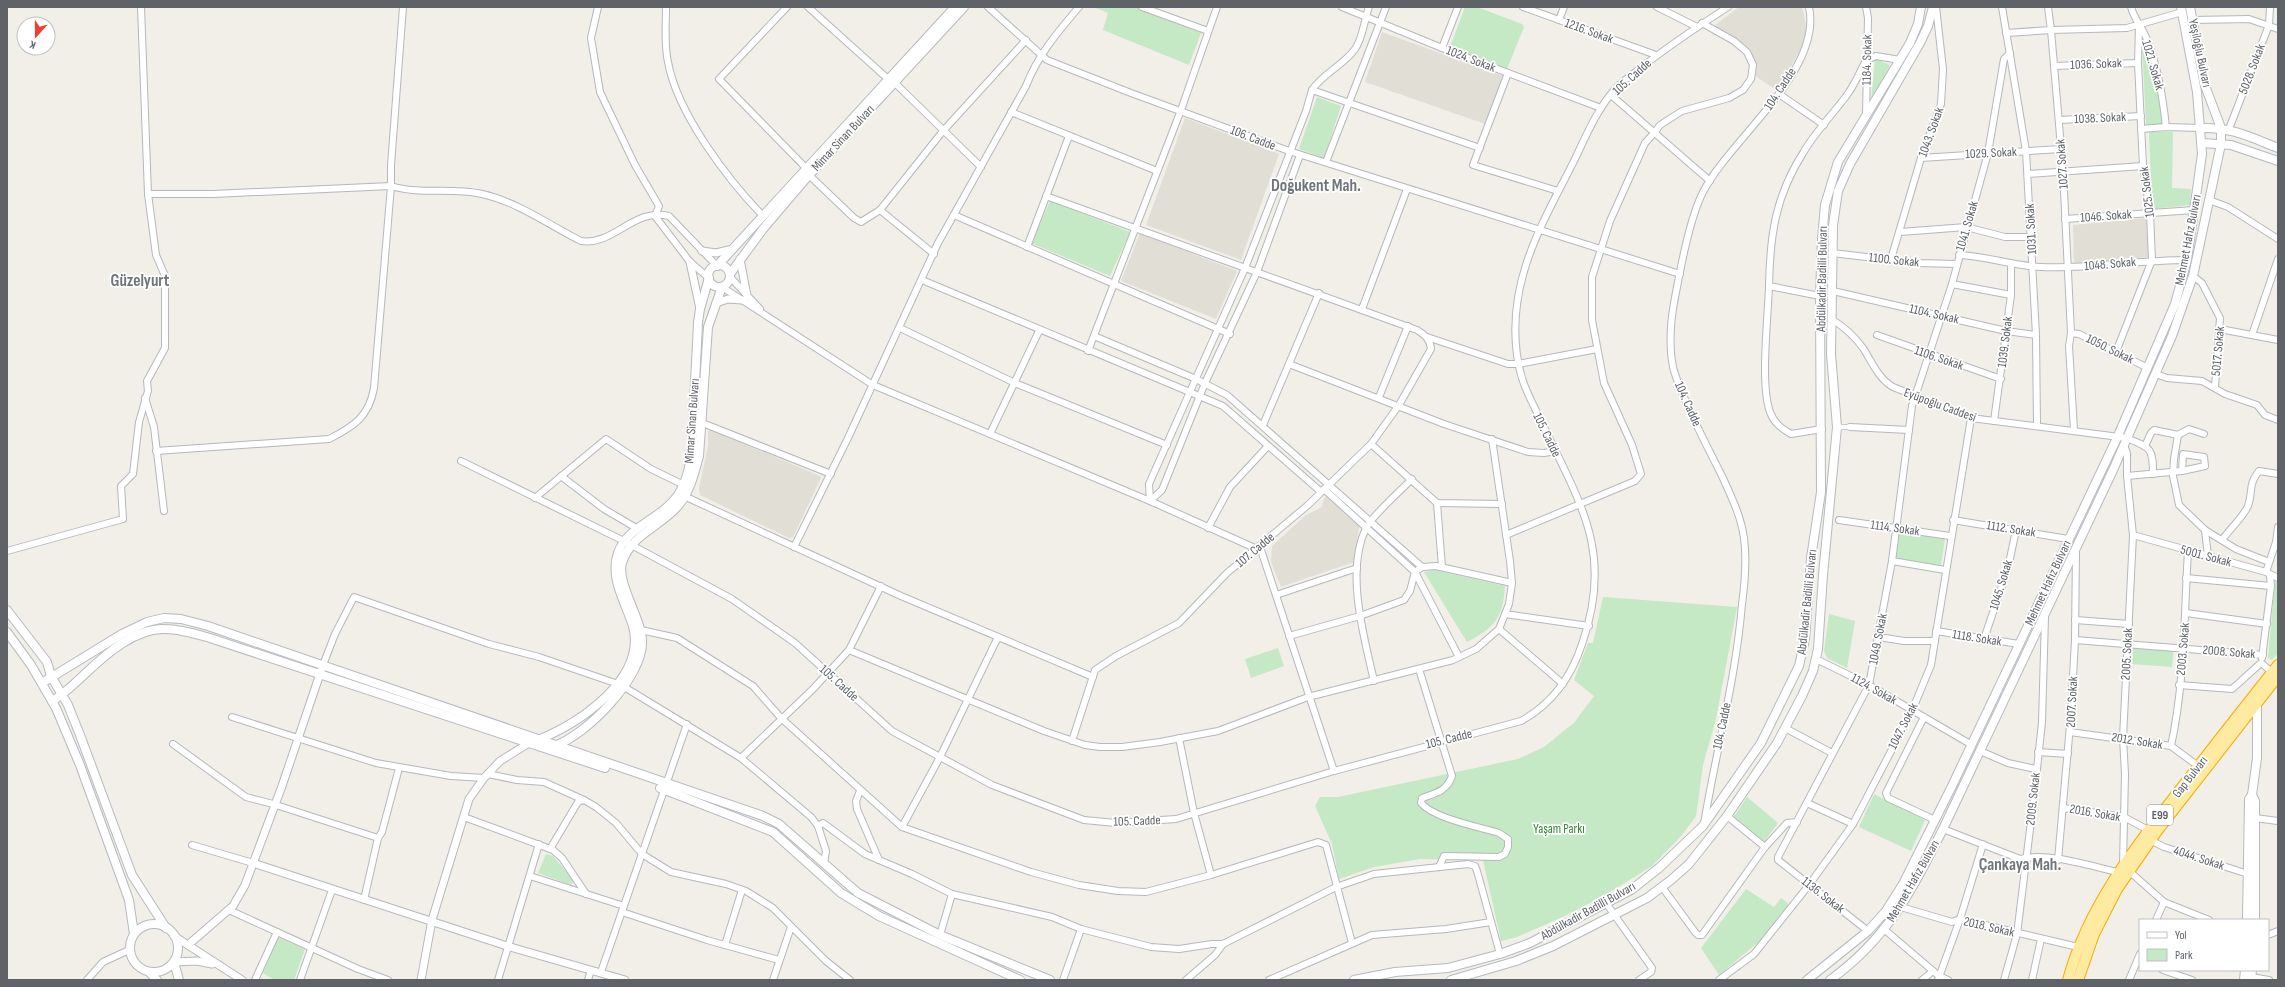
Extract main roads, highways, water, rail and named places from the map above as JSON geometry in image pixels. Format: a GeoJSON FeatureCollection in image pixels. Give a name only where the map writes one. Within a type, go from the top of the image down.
{"type":"FeatureCollection","features":[{"type":"Feature","properties":{"kind":"highway","name":"Gap Bulvarı"},"geometry":{"type":"LineString","coordinates":[[2068,980],[2078,947],[2098,905],[2149,835],[2257,703],[2276,671]]}},
{"type":"Feature","properties":{"kind":"highway","name":"Gap Bulvarı"},"geometry":{"type":"LineString","coordinates":[[2149,835],[2198,766],[2276,671]]}},
{"type":"Feature","properties":{"kind":"highway","name":"Gap Bulvarı"},"geometry":{"type":"LineString","coordinates":[[2078,980],[2094,934],[2123,869]]}},
{"type":"Feature","properties":{"kind":"main road","name":"Mimar Sinan Bulvarı"},"geometry":{"type":"LineString","coordinates":[[717,266],[891,81],[955,7]]}},
{"type":"Feature","properties":{"kind":"main road","name":"Mimar Sinan Bulvarı"},"geometry":{"type":"LineString","coordinates":[[891,81],[964,7]]}},
{"type":"Feature","properties":{"kind":"main road","name":"Abdülkadir Badilli Bulvarı"},"geometry":{"type":"LineString","coordinates":[[1354,980],[1395,972],[1448,968],[1500,954],[1530,943],[1631,890],[1659,868],[1703,826],[1761,743],[1799,666],[1805,639],[1811,558],[1821,492],[1822,429],[1820,296],[1825,204],[1838,162],[1900,60],[1918,24],[1921,7]]}},
{"type":"Feature","properties":{"kind":"main road","name":"Abdülkadir Badilli Bulvarı"},"geometry":{"type":"LineString","coordinates":[[1451,980],[1516,961],[1553,946],[1614,916],[1647,898],[1662,887],[1689,864],[1727,816],[1756,776],[1785,728],[1802,696],[1816,659],[1819,642],[1837,427],[1831,354],[1833,320],[1832,225],[1838,191],[1850,164],[1920,43],[1928,26],[1933,7]]}},
{"type":"Feature","properties":{"kind":"main road","name":"Yeşiloğlu Bulvarı"},"geometry":{"type":"LineString","coordinates":[[2190,7],[2204,83],[2225,128],[2221,144]]}},
{"type":"Feature","properties":{"kind":"main road","name":"Yeşiloğlu Bulvarı"},"geometry":{"type":"LineString","coordinates":[[2181,9],[2197,92],[2202,143]]}},
{"type":"Feature","properties":{"kind":"main road"},"geometry":{"type":"LineString","coordinates":[[2200,128],[2225,128],[2278,148]]}},
{"type":"Feature","properties":{"kind":"main road"},"geometry":{"type":"LineString","coordinates":[[2202,143],[2231,145],[2278,161]]}},
{"type":"Feature","properties":{"kind":"main road","name":"Mehmet Hafız Bulvarı"},"geometry":{"type":"LineString","coordinates":[[1807,980],[1868,931],[1886,911],[1903,884],[1972,745],[2117,438],[2175,304],[2187,260],[2202,143]]}},
{"type":"Feature","properties":{"kind":"main road","name":"Mehmet Hafız Bulvarı"},"geometry":{"type":"LineString","coordinates":[[1830,980],[1885,930],[1901,907],[1943,829],[2045,616],[2076,545],[2126,441],[2156,374],[2186,299],[2193,276],[2221,144]]}},
{"type":"Feature","properties":{"kind":"main road","name":"Mimar Sinan Bulvarı"},"geometry":{"type":"LineString","coordinates":[[730,276],[740,259],[807,172]]}},
{"type":"Feature","properties":{"kind":"main road"},"geometry":{"type":"LineString","coordinates":[[717,266],[726,268],[730,276],[727,284],[722,287],[713,285],[709,278],[710,270],[717,266]]}},
{"type":"Feature","properties":{"kind":"main road","name":"Mimar Sinan Bulvarı"},"geometry":{"type":"LineString","coordinates":[[529,743],[576,722],[621,686],[628,668],[635,647],[633,626],[616,577],[616,558],[638,528],[660,514],[677,496],[684,485],[692,444],[700,309],[709,278]]}},
{"type":"Feature","properties":{"kind":"main road","name":"Mimar Sinan Bulvarı"},"geometry":{"type":"LineString","coordinates":[[544,748],[556,745],[576,734],[608,705],[637,667],[641,654],[640,630],[621,572],[621,564],[628,543],[678,506],[694,476],[699,456],[700,422],[708,327],[722,287]]}},
{"type":"Feature","properties":{"kind":"main road"},"geometry":{"type":"LineString","coordinates":[[7,610],[47,662],[51,676],[62,695],[80,735],[132,875],[166,928],[174,936],[178,951],[174,962],[165,970],[150,973]]}},
{"type":"Feature","properties":{"kind":"main road"},"geometry":{"type":"LineString","coordinates":[[42,682],[122,634],[147,622],[164,618],[181,619],[208,626],[540,739],[665,787],[773,832],[847,897],[879,916],[1020,980]]}},
{"type":"Feature","properties":{"kind":"main road"},"geometry":{"type":"LineString","coordinates":[[52,700],[62,695],[102,658],[123,643],[148,631],[165,629],[210,638],[319,675],[665,787],[723,801],[779,824],[858,893],[940,935],[1050,980]]}},
{"type":"Feature","properties":{"kind":"main road"},"geometry":{"type":"LineString","coordinates":[[7,632],[42,682],[52,700],[80,765],[124,885],[131,911],[134,934],[129,950],[135,965],[150,973],[157,980]]}},
{"type":"Feature","properties":{"kind":"main road"},"geometry":{"type":"LineString","coordinates":[[2248,919],[2249,799],[2252,795],[2257,758],[2257,703]]}},
{"type":"Feature","properties":{"kind":"main road"},"geometry":{"type":"LineString","coordinates":[[2252,795],[2255,801],[2255,919]]}},
{"type":"Feature","properties":{"kind":"main road"},"geometry":{"type":"LineString","coordinates":[[134,934],[147,925],[155,924],[166,928]]}},
{"type":"Feature","properties":{"kind":"main road"},"geometry":{"type":"LineString","coordinates":[[174,962],[179,980]]}},
{"type":"Feature","properties":{"kind":"district","name":"Doğukent Mah."},"geometry":{"type":"Point","coordinates":[1316,186]}},
{"type":"Feature","properties":{"kind":"district","name":"Güzelyurt"},"geometry":{"type":"Point","coordinates":[140,281]}},
{"type":"Feature","properties":{"kind":"district","name":"Çankaya Mah."},"geometry":{"type":"Point","coordinates":[2020,865]}},
{"type":"Feature","properties":{"kind":"park label","name":"Yaşam Parkı"},"geometry":{"type":"Point","coordinates":[1559,829]}}]}
